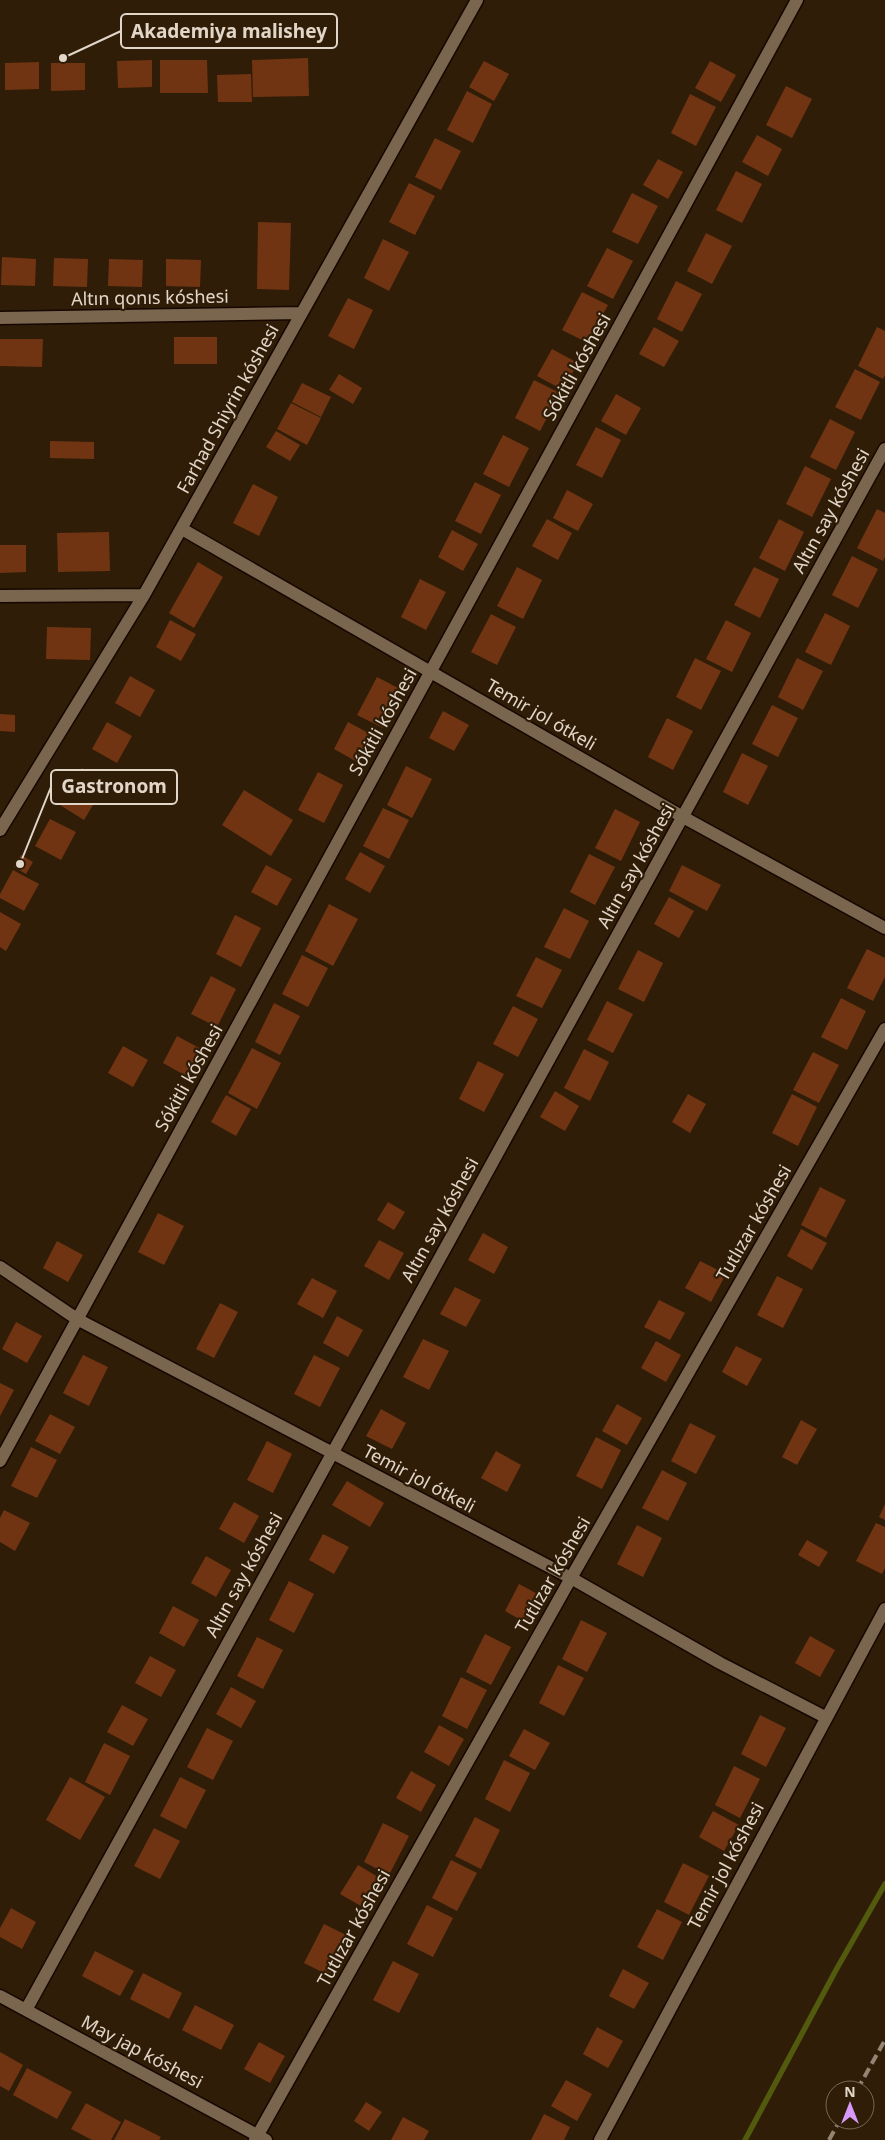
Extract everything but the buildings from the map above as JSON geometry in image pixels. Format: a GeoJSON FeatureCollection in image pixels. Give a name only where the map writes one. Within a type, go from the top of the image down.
{"type":"FeatureCollection","features":[{"type":"Feature","properties":{"kind":"street","name":"Farhad Shiyrin kóshesi"},"geometry":{"type":"LineString","coordinates":[[0,830],[144,595],[182,529],[477,0]]}},
{"type":"Feature","properties":{"kind":"street","name":"Sókitli kóshesi"},"geometry":{"type":"LineString","coordinates":[[0,1461],[797,0]]}},
{"type":"Feature","properties":{"kind":"street","name":"Altın qonıs kóshesi"},"geometry":{"type":"LineString","coordinates":[[0,318],[301,313]]}},
{"type":"Feature","properties":{"kind":"street","name":"Altın say kóshesi"},"geometry":{"type":"LineString","coordinates":[[26,2010],[330,1453],[885,449]]}},
{"type":"Feature","properties":{"kind":"street","name":"Temir jol ótkeli"},"geometry":{"type":"LineString","coordinates":[[182,529],[683,817],[885,928]]}},
{"type":"Feature","properties":{"kind":"street"},"geometry":{"type":"LineString","coordinates":[[0,596],[144,595]]}},
{"type":"Feature","properties":{"kind":"street","name":"Tutlızar kóshesi"},"geometry":{"type":"LineString","coordinates":[[260,2138],[570,1578],[885,1029]]}},
{"type":"Feature","properties":{"kind":"street","name":"Temir jol ótkeli"},"geometry":{"type":"LineString","coordinates":[[0,1267],[77,1319],[570,1578],[720,1663],[825,1717]]}},
{"type":"Feature","properties":{"kind":"street","name":"Temir jol kóshesi"},"geometry":{"type":"LineString","coordinates":[[600,2140],[825,1717],[885,1609]]}},
{"type":"Feature","properties":{"kind":"street","name":"May jap kóshesi"},"geometry":{"type":"LineString","coordinates":[[0,1996],[260,2138]]}},
{"type":"Feature","properties":{"kind":"waterway"},"geometry":{"type":"LineString","coordinates":[[745,2140],[836,1970],[885,1884]]}},
{"type":"Feature","properties":{"kind":"railway"},"geometry":{"type":"LineString","coordinates":[[863,2080],[885,2040]]}},
{"type":"Feature","properties":{"kind":"railway"},"geometry":{"type":"LineString","coordinates":[[829,2140],[834,2130]]}},
{"type":"Feature","properties":{"kind":"place","name":"Akademiya malishey"},"geometry":{"type":"Point","coordinates":[63,58]}},
{"type":"Feature","properties":{"kind":"place","name":"Gastronom"},"geometry":{"type":"Point","coordinates":[20,864]}}]}
